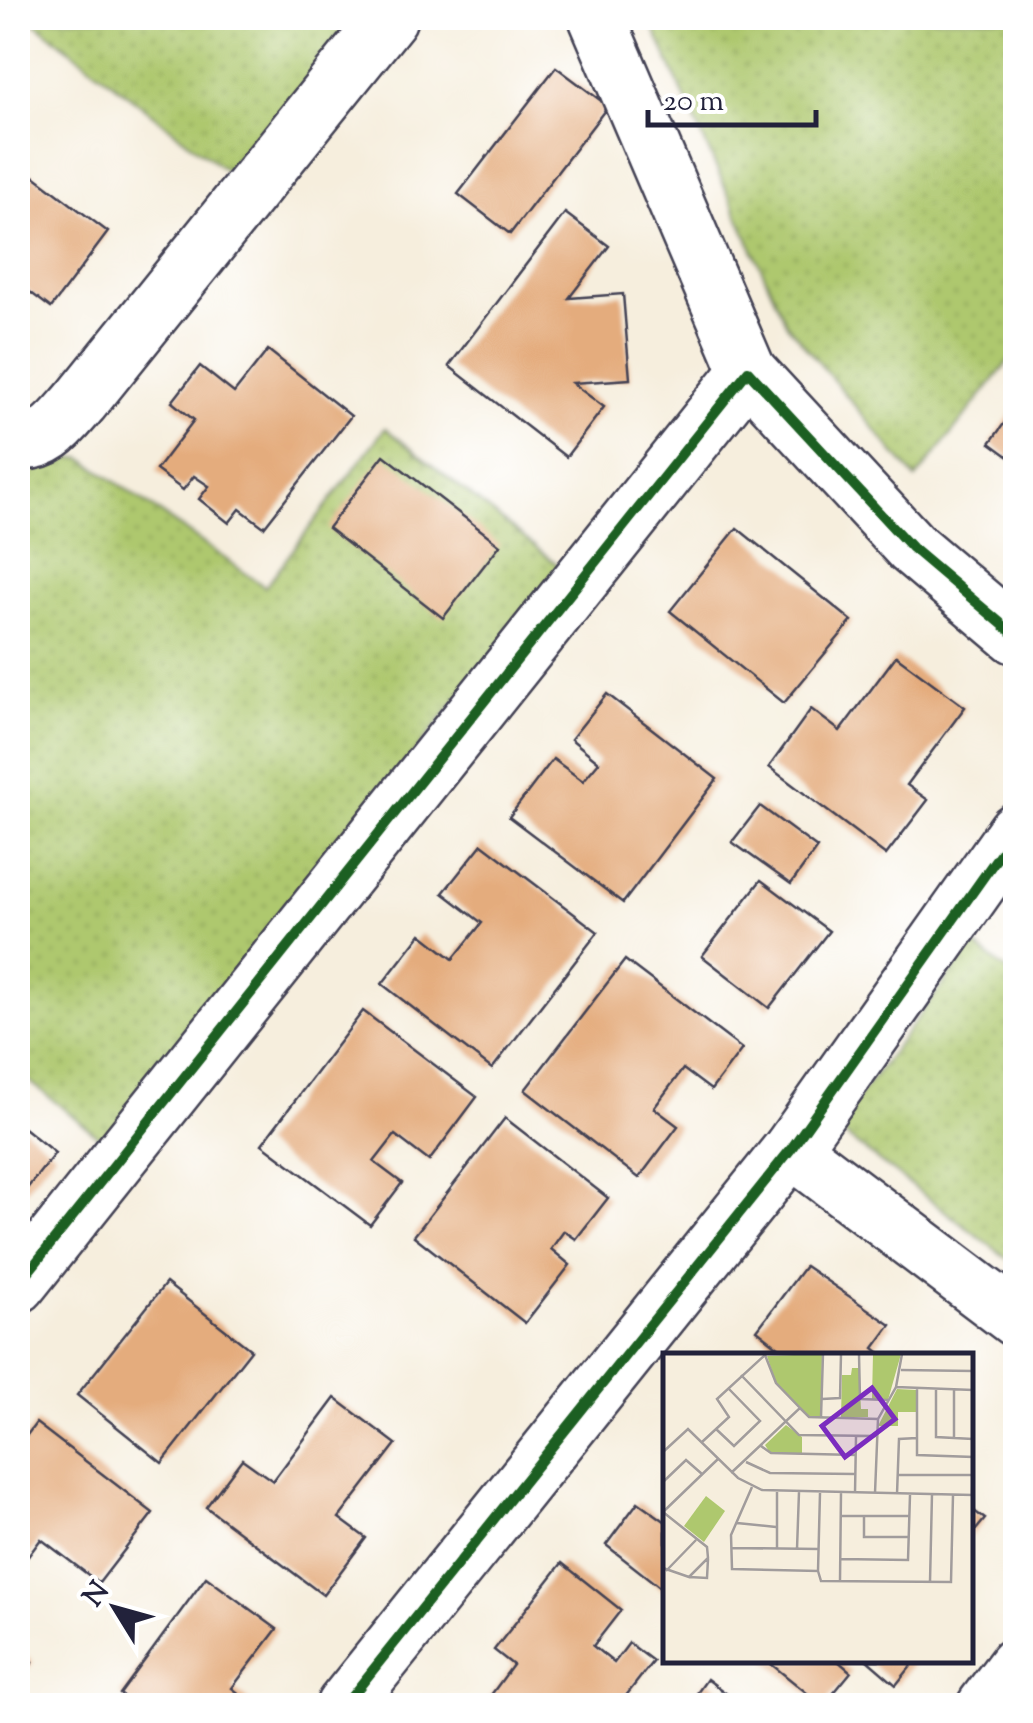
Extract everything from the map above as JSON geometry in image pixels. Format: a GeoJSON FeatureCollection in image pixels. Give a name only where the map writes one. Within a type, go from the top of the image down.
{"type":"FeatureCollection","features":[{"type":"Feature","properties":{"kind":"street"},"geometry":{"type":"LineString","coordinates":[[18,441],[25,443],[49,436],[82,400],[389,18]]}},
{"type":"Feature","properties":{"kind":"street"},"geometry":{"type":"LineString","coordinates":[[597,18],[748,371],[912,548],[1016,636]]}},
{"type":"Feature","properties":{"kind":"street"},"geometry":{"type":"LineString","coordinates":[[18,1285],[748,371]]}},
{"type":"Feature","properties":{"kind":"street"},"geometry":{"type":"LineString","coordinates":[[344,1706],[791,1149],[1016,830]]}},
{"type":"Feature","properties":{"kind":"street"},"geometry":{"type":"LineString","coordinates":[[791,1149],[1016,1319]]}},
{"type":"Feature","properties":{"kind":"street"},"geometry":{"type":"LineString","coordinates":[[985,1706],[1016,1666]]}},
{"type":"Feature","properties":{"kind":"green space"},"geometry":{"type":"Polygon","coordinates":[[[29,18],[365,18],[239,181],[29,18]]]}},
{"type":"Feature","properties":{"kind":"green space"},"geometry":{"type":"Polygon","coordinates":[[[649,18],[1015,18],[1015,353],[916,479],[786,323],[649,18]]]}},
{"type":"Feature","properties":{"kind":"green space"},"geometry":{"type":"Polygon","coordinates":[[[385,428],[562,568],[104,1141],[18,1072],[18,461],[82,458],[265,587],[385,428]]]}},
{"type":"Feature","properties":{"kind":"green space"},"geometry":{"type":"Polygon","coordinates":[[[973,944],[1015,977],[1015,1264],[835,1128],[973,944]]]}},
{"type":"Feature","properties":{"kind":"building"},"geometry":{"type":"Polygon","coordinates":[[[556,67],[608,106],[510,234],[458,194],[556,67]]]}},
{"type":"Feature","properties":{"kind":"building"},"geometry":{"type":"Polygon","coordinates":[[[18,164],[108,232],[51,308],[18,283],[18,164]]]}},
{"type":"Feature","properties":{"kind":"building"},"geometry":{"type":"Polygon","coordinates":[[[565,213],[609,246],[569,298],[623,294],[630,379],[572,383],[604,407],[566,457],[449,366],[565,213]]]}},
{"type":"Feature","properties":{"kind":"building"},"geometry":{"type":"Polygon","coordinates":[[[268,350],[351,416],[264,527],[240,509],[229,523],[199,499],[209,486],[194,476],[183,490],[156,470],[194,420],[172,402],[200,366],[234,393],[268,350]]]}},
{"type":"Feature","properties":{"kind":"building"},"geometry":{"type":"Polygon","coordinates":[[[1016,407],[1016,462],[990,443],[1016,407]]]}},
{"type":"Feature","properties":{"kind":"building"},"geometry":{"type":"Polygon","coordinates":[[[384,455],[500,545],[443,618],[328,528],[384,455]]]}},
{"type":"Feature","properties":{"kind":"building"},"geometry":{"type":"Polygon","coordinates":[[[737,528],[852,621],[784,703],[670,611],[737,528]]]}},
{"type":"Feature","properties":{"kind":"building"},"geometry":{"type":"Polygon","coordinates":[[[896,656],[965,707],[907,785],[928,800],[886,855],[769,767],[811,709],[840,731],[896,656]]]}},
{"type":"Feature","properties":{"kind":"building"},"geometry":{"type":"Polygon","coordinates":[[[607,694],[717,779],[623,903],[509,817],[553,759],[583,781],[599,762],[571,739],[607,694]]]}},
{"type":"Feature","properties":{"kind":"building"},"geometry":{"type":"Polygon","coordinates":[[[760,806],[817,848],[791,884],[732,842],[760,806]]]}},
{"type":"Feature","properties":{"kind":"building"},"geometry":{"type":"Polygon","coordinates":[[[482,844],[598,932],[492,1069],[382,984],[421,934],[453,959],[482,923],[443,893],[482,844]]]}},
{"type":"Feature","properties":{"kind":"building"},"geometry":{"type":"Polygon","coordinates":[[[761,880],[829,931],[769,1008],[702,956],[761,880]]]}},
{"type":"Feature","properties":{"kind":"building"},"geometry":{"type":"Polygon","coordinates":[[[625,960],[742,1049],[711,1090],[683,1069],[654,1108],[678,1126],[639,1178],[525,1090],[625,960]]]}},
{"type":"Feature","properties":{"kind":"building"},"geometry":{"type":"Polygon","coordinates":[[[363,1011],[477,1097],[429,1161],[395,1135],[374,1162],[402,1183],[370,1225],[262,1144],[363,1011]]]}},
{"type":"Feature","properties":{"kind":"building"},"geometry":{"type":"Polygon","coordinates":[[[505,1118],[608,1198],[576,1239],[564,1231],[551,1249],[570,1265],[525,1323],[414,1236],[505,1118]]]}},
{"type":"Feature","properties":{"kind":"building"},"geometry":{"type":"Polygon","coordinates":[[[19,1124],[55,1153],[25,1191],[18,1186],[19,1124]]]}},
{"type":"Feature","properties":{"kind":"building"},"geometry":{"type":"Polygon","coordinates":[[[805,1266],[891,1325],[874,1348],[880,1353],[786,1353],[757,1330],[805,1266]]]}},
{"type":"Feature","properties":{"kind":"building"},"geometry":{"type":"Polygon","coordinates":[[[166,1283],[251,1350],[162,1463],[77,1395],[166,1283]]]}},
{"type":"Feature","properties":{"kind":"building"},"geometry":{"type":"Polygon","coordinates":[[[335,1398],[396,1444],[339,1518],[366,1538],[323,1595],[206,1507],[242,1459],[273,1481],[335,1398]]]}},
{"type":"Feature","properties":{"kind":"building"},"geometry":{"type":"Polygon","coordinates":[[[36,1423],[153,1513],[99,1583],[41,1539],[18,1570],[18,1447],[36,1423]]]}},
{"type":"Feature","properties":{"kind":"building"},"geometry":{"type":"Polygon","coordinates":[[[638,1502],[663,1520],[663,1590],[606,1545],[638,1502]]]}},
{"type":"Feature","properties":{"kind":"building"},"geometry":{"type":"Polygon","coordinates":[[[973,1510],[985,1519],[973,1533],[973,1510]]]}},
{"type":"Feature","properties":{"kind":"building"},"geometry":{"type":"Polygon","coordinates":[[[562,1563],[621,1610],[593,1646],[614,1663],[629,1643],[653,1661],[618,1706],[497,1706],[488,1699],[513,1665],[494,1650],[562,1563]]]}},
{"type":"Feature","properties":{"kind":"building"},"geometry":{"type":"Polygon","coordinates":[[[206,1577],[277,1629],[232,1688],[255,1706],[135,1706],[120,1694],[206,1577]]]}},
{"type":"Feature","properties":{"kind":"building"},"geometry":{"type":"Polygon","coordinates":[[[18,1650],[33,1662],[18,1683],[18,1650]]]}},
{"type":"Feature","properties":{"kind":"building"},"geometry":{"type":"Polygon","coordinates":[[[770,1663],[840,1663],[851,1672],[823,1706],[770,1663]]]}},
{"type":"Feature","properties":{"kind":"building"},"geometry":{"type":"Polygon","coordinates":[[[870,1663],[914,1663],[896,1685],[870,1663]]]}},
{"type":"Feature","properties":{"kind":"building"},"geometry":{"type":"Polygon","coordinates":[[[707,1679],[743,1706],[688,1706],[707,1679]]]}},
{"type":"Feature","properties":{"kind":"cycle path"},"geometry":{"type":"LineString","coordinates":[[18,1285],[748,371],[912,548],[1016,636]]}},
{"type":"Feature","properties":{"kind":"cycle path"},"geometry":{"type":"LineString","coordinates":[[344,1706],[791,1149],[1016,831]]}}]}
